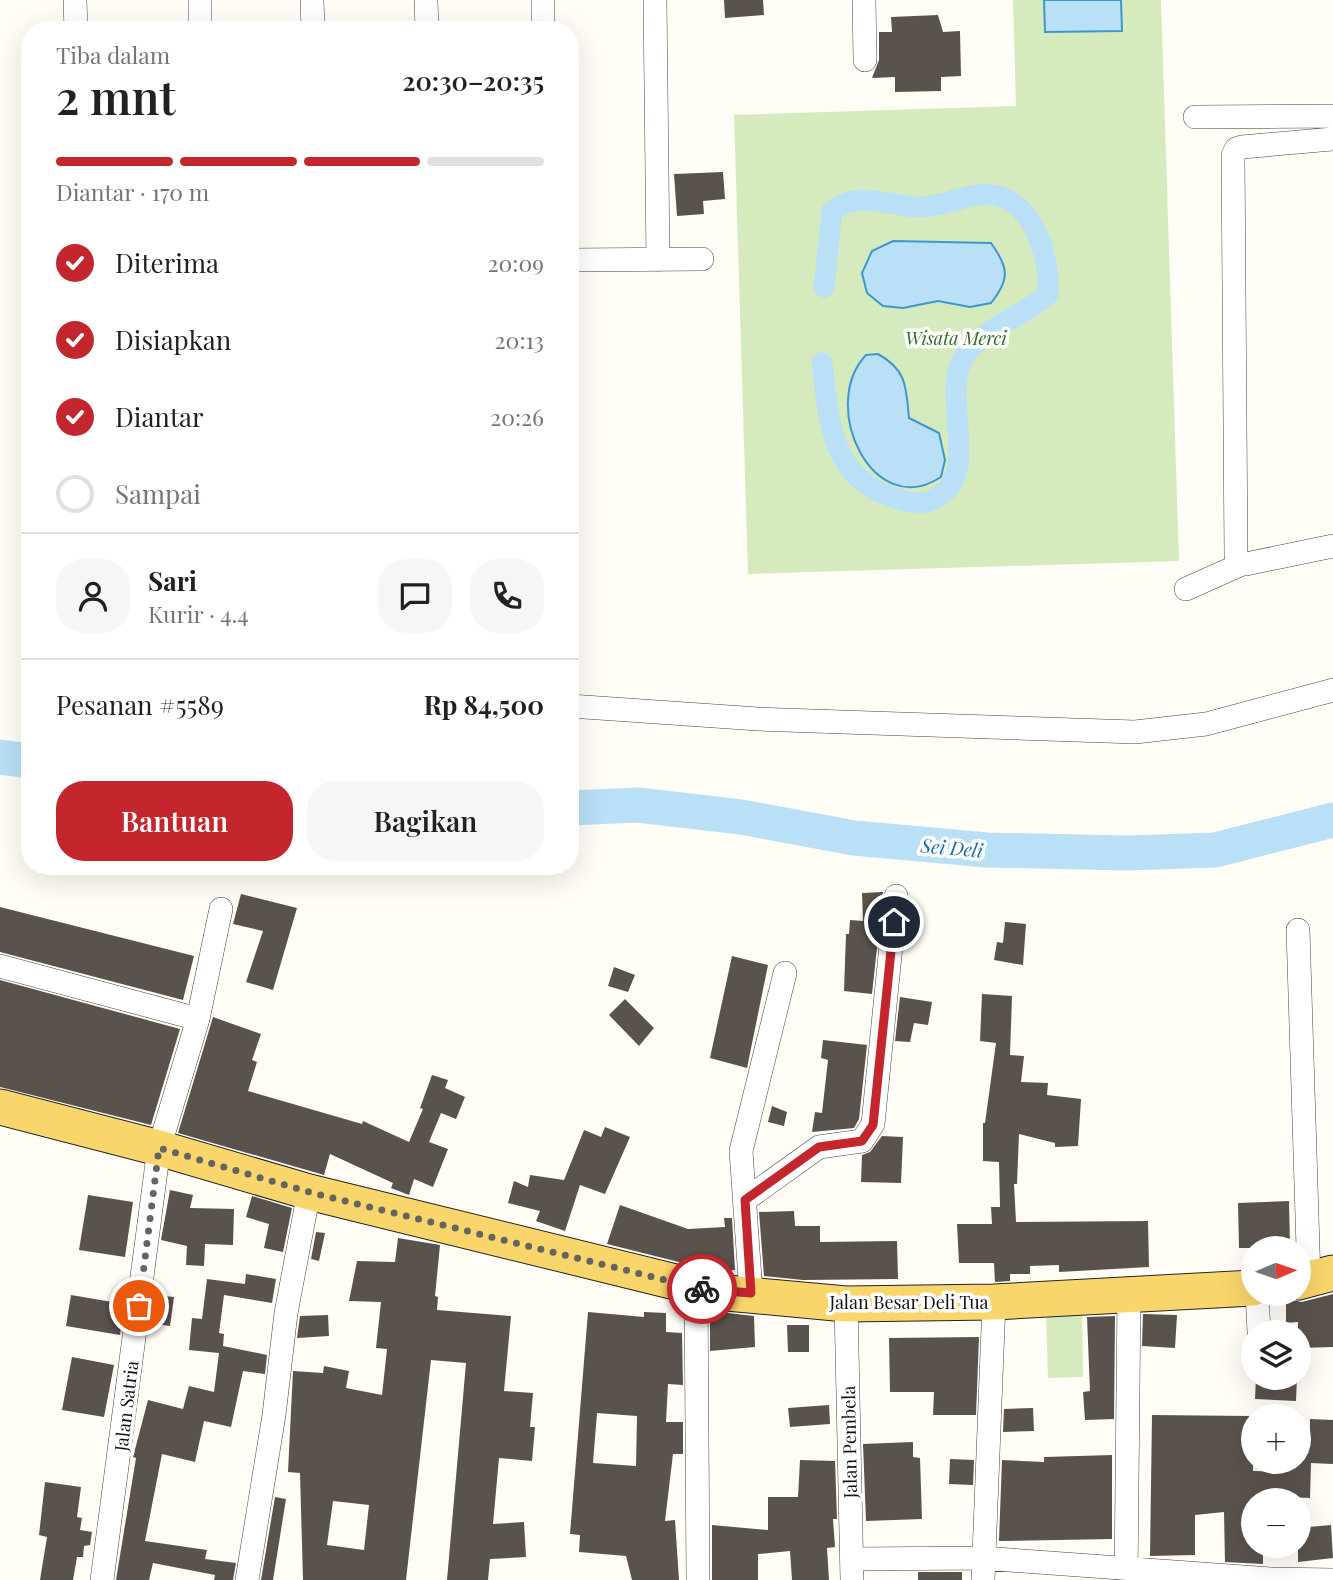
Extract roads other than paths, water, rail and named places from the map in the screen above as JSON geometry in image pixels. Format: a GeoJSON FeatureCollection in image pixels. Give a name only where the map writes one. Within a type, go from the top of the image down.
{"type":"FeatureCollection","features":[{"type":"Feature","properties":{"kind":"main road","name":"Jalan Besar Deli Tua"},"geometry":{"type":"LineString","coordinates":[[0,1107],[159,1148],[309,1192],[696,1288],[846,1304],[993,1302],[1241,1289]]}},
{"type":"Feature","properties":{"kind":"street"},"geometry":{"type":"LineString","coordinates":[[75,0],[76,21]]}},
{"type":"Feature","properties":{"kind":"street"},"geometry":{"type":"LineString","coordinates":[[200,0],[200,21]]}},
{"type":"Feature","properties":{"kind":"street"},"geometry":{"type":"LineString","coordinates":[[312,0],[313,21]]}},
{"type":"Feature","properties":{"kind":"street"},"geometry":{"type":"LineString","coordinates":[[426,0],[427,21]]}},
{"type":"Feature","properties":{"kind":"street"},"geometry":{"type":"LineString","coordinates":[[543,0],[543,21]]}},
{"type":"Feature","properties":{"kind":"street"},"geometry":{"type":"LineString","coordinates":[[655,0],[658,260]]}},
{"type":"Feature","properties":{"kind":"street"},"geometry":{"type":"LineString","coordinates":[[864,0],[865,60]]}},
{"type":"Feature","properties":{"kind":"street"},"geometry":{"type":"LineString","coordinates":[[1195,117],[1333,116]]}},
{"type":"Feature","properties":{"kind":"street"},"geometry":{"type":"LineString","coordinates":[[1241,564],[1236,556],[1233,155],[1236,149],[1242,147],[1333,139]]}},
{"type":"Feature","properties":{"kind":"street"},"geometry":{"type":"LineString","coordinates":[[579,260],[702,259]]}},
{"type":"Feature","properties":{"kind":"street"},"geometry":{"type":"LineString","coordinates":[[1186,589],[1241,564],[1333,546]]}},
{"type":"Feature","properties":{"kind":"street"},"geometry":{"type":"LineString","coordinates":[[579,707],[758,719],[1135,732],[1206,724],[1333,690]]}},
{"type":"Feature","properties":{"kind":"street"},"geometry":{"type":"LineString","coordinates":[[745,1200],[819,1147],[862,1141],[873,1125],[897,897]]}},
{"type":"Feature","properties":{"kind":"street","name":"Jalan Satria"},"geometry":{"type":"LineString","coordinates":[[102,1580],[159,1148],[198,1019],[221,909]]}},
{"type":"Feature","properties":{"kind":"street"},"geometry":{"type":"LineString","coordinates":[[1298,930],[1313,1279]]}},
{"type":"Feature","properties":{"kind":"street"},"geometry":{"type":"LineString","coordinates":[[0,966],[198,1019]]}},
{"type":"Feature","properties":{"kind":"street"},"geometry":{"type":"LineString","coordinates":[[751,1293],[741,1151],[785,973]]}},
{"type":"Feature","properties":{"kind":"street"},"geometry":{"type":"LineString","coordinates":[[247,1580],[274,1415],[286,1313],[309,1192]]}},
{"type":"Feature","properties":{"kind":"street"},"geometry":{"type":"LineString","coordinates":[[696,1288],[698,1580]]}},
{"type":"Feature","properties":{"kind":"street"},"geometry":{"type":"LineString","coordinates":[[1126,1575],[1129,1296]]}},
{"type":"Feature","properties":{"kind":"street"},"geometry":{"type":"LineString","coordinates":[[982,1569],[993,1302]]}},
{"type":"Feature","properties":{"kind":"street","name":"Jalan Pembela"},"geometry":{"type":"LineString","coordinates":[[846,1304],[852,1569]]}},
{"type":"Feature","properties":{"kind":"street"},"geometry":{"type":"LineString","coordinates":[[852,1569],[982,1569],[1333,1580]]}},
{"type":"Feature","properties":{"kind":"water"},"geometry":{"type":"Polygon","coordinates":[[[1044,0],[1121,0],[1122,31],[1045,32],[1044,0]]]}},
{"type":"Feature","properties":{"kind":"water"},"geometry":{"type":"Polygon","coordinates":[[[893,241],[991,243],[1004,267],[1002,287],[991,303],[970,307],[938,301],[903,308],[883,306],[867,293],[862,273],[872,251],[893,241]]]}},
{"type":"Feature","properties":{"kind":"water"},"geometry":{"type":"Polygon","coordinates":[[[878,354],[900,373],[906,388],[909,418],[939,433],[945,460],[941,477],[916,487],[894,484],[875,472],[860,452],[851,428],[848,402],[853,377],[866,355],[878,354]]]}},
{"type":"Feature","properties":{"kind":"waterway"},"geometry":{"type":"LineString","coordinates":[[822,363],[831,425],[845,462],[873,489],[895,498],[918,503],[927,502],[948,489],[956,473],[959,455],[956,393],[958,374],[964,357],[982,337],[1048,294],[1048,278],[1041,243],[1023,212],[1010,201],[995,195],[977,195],[927,207],[852,201],[832,211],[824,287]]}},
{"type":"Feature","properties":{"kind":"waterway","name":"Sei Deli"},"geometry":{"type":"LineString","coordinates":[[0,757],[21,760]]}},
{"type":"Feature","properties":{"kind":"waterway","name":"Sei Deli"},"geometry":{"type":"LineString","coordinates":[[579,808],[638,805],[741,817],[854,838],[987,850],[1128,853],[1215,850],[1333,820]]}},
{"type":"Feature","properties":{"kind":"park label","name":"Wisata Merci"},"geometry":{"type":"Point","coordinates":[956,338]}}]}
